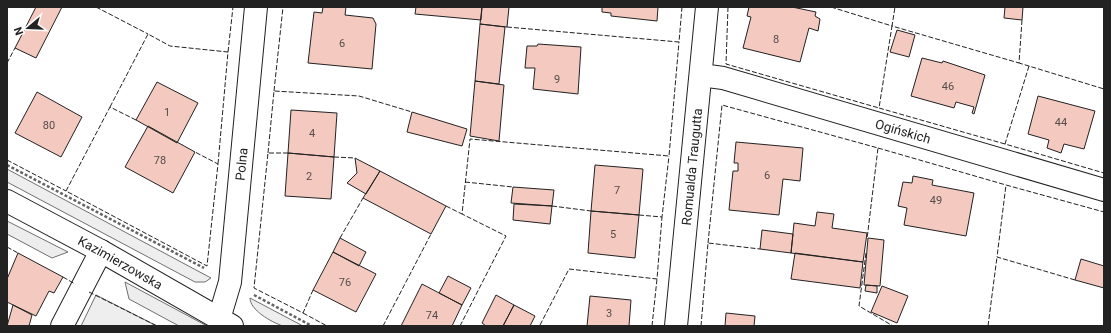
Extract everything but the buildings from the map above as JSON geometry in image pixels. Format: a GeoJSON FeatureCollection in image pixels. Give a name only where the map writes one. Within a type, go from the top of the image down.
{"type":"FeatureCollection","features":[{"type":"Feature","properties":{"kind":"street","name":"Polna"},"geometry":{"type":"LineString","coordinates":[[225,323],[256,7]]}},
{"type":"Feature","properties":{"kind":"street","name":"Romualda Traugutta"},"geometry":{"type":"LineString","coordinates":[[676,326],[707,7]]}},
{"type":"Feature","properties":{"kind":"street","name":"Ogińskich"},"geometry":{"type":"LineString","coordinates":[[701,75],[723,78],[1104,190]]}},
{"type":"Feature","properties":{"kind":"street","name":"Kazimierzowska"},"geometry":{"type":"LineString","coordinates":[[7,201],[225,323]]}},
{"type":"Feature","properties":{"kind":"street"},"geometry":{"type":"LineString","coordinates":[[62,326],[100,252]]}},
{"type":"Feature","properties":{"kind":"path"},"geometry":{"type":"LineString","coordinates":[[7,165],[312,326]]}},
{"type":"Feature","properties":{"kind":"shaded area"},"geometry":{"type":"Polygon","coordinates":[[[7,169],[211,278],[205,282],[195,282],[7,182],[7,169]]]}},
{"type":"Feature","properties":{"kind":"shaded area"},"geometry":{"type":"Polygon","coordinates":[[[7,221],[68,252],[52,258],[7,234],[7,221]]]}},
{"type":"Feature","properties":{"kind":"shaded area"},"geometry":{"type":"Polygon","coordinates":[[[125,282],[207,326],[179,326],[129,299],[125,282]]]}},
{"type":"Feature","properties":{"kind":"shaded area"},"geometry":{"type":"Polygon","coordinates":[[[96,295],[157,326],[81,326],[96,295]]]}},
{"type":"Feature","properties":{"kind":"shaded area"},"geometry":{"type":"Polygon","coordinates":[[[250,298],[303,326],[283,326],[273,322],[253,307],[250,298]]]}},
{"type":"Feature","properties":{"kind":"fence"},"geometry":{"type":"LineString","coordinates":[[96,7],[148,34]]}},
{"type":"Feature","properties":{"kind":"fence"},"geometry":{"type":"LineString","coordinates":[[228,52],[233,7]]}},
{"type":"Feature","properties":{"kind":"fence"},"geometry":{"type":"LineString","coordinates":[[274,91],[283,7]]}},
{"type":"Feature","properties":{"kind":"fence"},"geometry":{"type":"LineString","coordinates":[[507,27],[679,42],[682,7]]}},
{"type":"Feature","properties":{"kind":"fence"},"geometry":{"type":"LineString","coordinates":[[728,7],[726,64],[879,108]]}},
{"type":"Feature","properties":{"kind":"fence"},"geometry":{"type":"LineString","coordinates":[[831,7],[892,26],[895,7]]}},
{"type":"Feature","properties":{"kind":"fence"},"geometry":{"type":"LineString","coordinates":[[1022,20],[1019,63],[1104,89]]}},
{"type":"Feature","properties":{"kind":"fence"},"geometry":{"type":"LineString","coordinates":[[1005,144],[879,108],[892,26],[1019,63]]}},
{"type":"Feature","properties":{"kind":"fence"},"geometry":{"type":"LineString","coordinates":[[110,107],[148,34],[170,46],[228,52],[218,164]]}},
{"type":"Feature","properties":{"kind":"fence"},"geometry":{"type":"LineString","coordinates":[[446,206],[462,214],[470,139],[669,156],[679,42]]}},
{"type":"Feature","properties":{"kind":"fence"},"geometry":{"type":"LineString","coordinates":[[7,63],[15,48]]}},
{"type":"Feature","properties":{"kind":"fence"},"geometry":{"type":"LineString","coordinates":[[1029,66],[1005,144],[1104,173]]}},
{"type":"Feature","properties":{"kind":"fence"},"geometry":{"type":"LineString","coordinates":[[268,153],[274,91],[359,96],[412,112]]}},
{"type":"Feature","properties":{"kind":"fence"},"geometry":{"type":"LineString","coordinates":[[708,243],[722,105],[878,148],[867,239]]}},
{"type":"Feature","properties":{"kind":"fence"},"geometry":{"type":"LineString","coordinates":[[136,120],[110,107],[66,191],[207,266],[218,164],[195,152]]}},
{"type":"Feature","properties":{"kind":"fence"},"geometry":{"type":"LineString","coordinates":[[878,148],[1006,185]]}},
{"type":"Feature","properties":{"kind":"fence"},"geometry":{"type":"LineString","coordinates":[[288,153],[268,153],[254,288],[303,313],[313,290]]}},
{"type":"Feature","properties":{"kind":"fence"},"geometry":{"type":"LineString","coordinates":[[639,215],[662,217],[669,156]]}},
{"type":"Feature","properties":{"kind":"fence"},"geometry":{"type":"LineString","coordinates":[[334,157],[355,158]]}},
{"type":"Feature","properties":{"kind":"fence"},"geometry":{"type":"LineString","coordinates":[[7,160],[66,191]]}},
{"type":"Feature","properties":{"kind":"fence"},"geometry":{"type":"LineString","coordinates":[[465,182],[513,187]]}},
{"type":"Feature","properties":{"kind":"fence"},"geometry":{"type":"LineString","coordinates":[[1075,280],[997,257],[1006,185],[1104,212]]}},
{"type":"Feature","properties":{"kind":"fence"},"geometry":{"type":"LineString","coordinates":[[340,238],[363,198]]}},
{"type":"Feature","properties":{"kind":"fence"},"geometry":{"type":"LineString","coordinates":[[552,206],[591,211]]}},
{"type":"Feature","properties":{"kind":"fence"},"geometry":{"type":"LineString","coordinates":[[460,326],[506,236],[462,214]]}},
{"type":"Feature","properties":{"kind":"fence"},"geometry":{"type":"LineString","coordinates":[[540,325],[569,269],[657,279],[662,217]]}},
{"type":"Feature","properties":{"kind":"fence"},"geometry":{"type":"LineString","coordinates":[[383,326],[431,234]]}},
{"type":"Feature","properties":{"kind":"fence"},"geometry":{"type":"LineString","coordinates":[[701,326],[708,243],[760,249]]}},
{"type":"Feature","properties":{"kind":"fence"},"geometry":{"type":"LineString","coordinates":[[7,247],[18,253]]}},
{"type":"Feature","properties":{"kind":"fence"},"geometry":{"type":"LineString","coordinates":[[866,253],[859,306],[893,326]]}},
{"type":"Feature","properties":{"kind":"fence"},"geometry":{"type":"LineString","coordinates":[[988,326],[997,257]]}},
{"type":"Feature","properties":{"kind":"fence"},"geometry":{"type":"LineString","coordinates":[[63,277],[75,284]]}},
{"type":"Feature","properties":{"kind":"fence"},"geometry":{"type":"LineString","coordinates":[[652,326],[657,279]]}},
{"type":"Feature","properties":{"kind":"fence"},"geometry":{"type":"LineString","coordinates":[[89,292],[157,326]]}},
{"type":"Feature","properties":{"kind":"fence"},"geometry":{"type":"LineString","coordinates":[[303,313],[327,326]]}}]}
